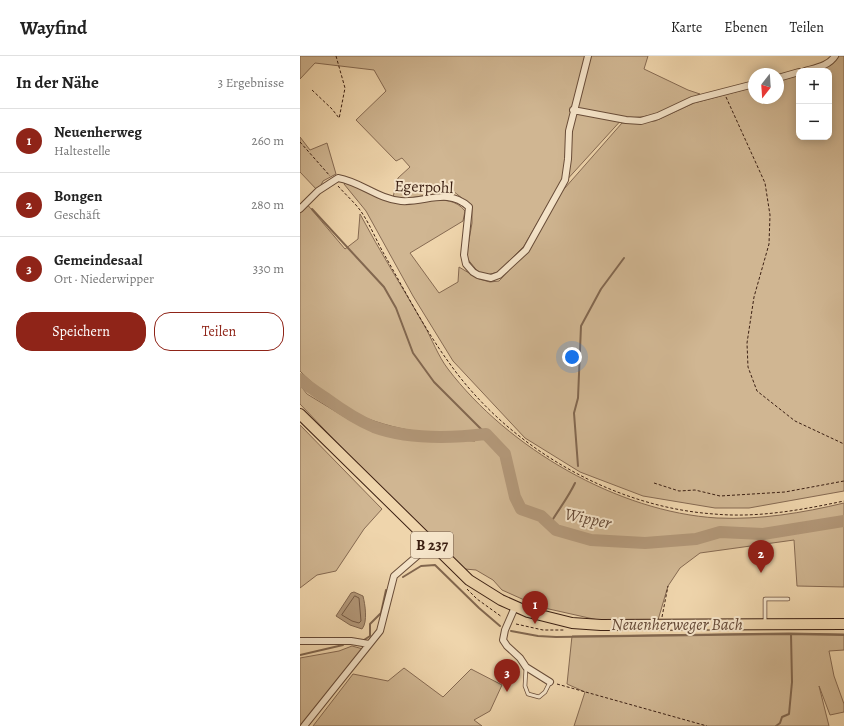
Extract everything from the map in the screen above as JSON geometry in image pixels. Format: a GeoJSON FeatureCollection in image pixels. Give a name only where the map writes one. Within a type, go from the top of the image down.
{"type":"FeatureCollection","features":[{"type":"Feature","properties":{"kind":"main road","name":"B 237"},"geometry":{"type":"LineString","coordinates":[[300,414],[469,580],[515,607],[541,617],[572,623],[601,625],[844,624]]}},
{"type":"Feature","properties":{"kind":"street","name":"Egerpohl"},"geometry":{"type":"LineString","coordinates":[[333,181],[338,178],[344,179],[391,200],[404,201],[453,197],[463,201],[469,207],[464,255],[466,264],[478,275],[491,278],[499,275],[526,250],[565,180],[568,159],[569,131],[588,56]]}},
{"type":"Feature","properties":{"kind":"street"},"geometry":{"type":"LineString","coordinates":[[818,68],[832,61],[835,56]]}},
{"type":"Feature","properties":{"kind":"street"},"geometry":{"type":"LineString","coordinates":[[784,76],[796,73]]}},
{"type":"Feature","properties":{"kind":"street"},"geometry":{"type":"LineString","coordinates":[[574,110],[626,120],[641,121],[658,116],[692,100],[748,86]]}},
{"type":"Feature","properties":{"kind":"street"},"geometry":{"type":"LineString","coordinates":[[300,209],[333,181]]}},
{"type":"Feature","properties":{"kind":"street"},"geometry":{"type":"LineString","coordinates":[[304,726],[380,631],[394,576],[431,544]]}},
{"type":"Feature","properties":{"kind":"street"},"geometry":{"type":"LineString","coordinates":[[515,607],[503,640],[506,646],[520,658],[526,667],[550,682]]}},
{"type":"Feature","properties":{"kind":"street"},"geometry":{"type":"LineString","coordinates":[[300,641],[351,641],[369,644]]}},
{"type":"Feature","properties":{"kind":"lane"},"geometry":{"type":"LineString","coordinates":[[765,624],[766,600],[788,599]]}},
{"type":"Feature","properties":{"kind":"lane"},"geometry":{"type":"LineString","coordinates":[[526,667],[525,686],[528,694],[539,697],[543,695],[550,682]]}},
{"type":"Feature","properties":{"kind":"path"},"geometry":{"type":"LineString","coordinates":[[312,90],[340,119],[345,88],[336,56]]}},
{"type":"Feature","properties":{"kind":"path"},"geometry":{"type":"LineString","coordinates":[[724,92],[765,183],[770,215],[769,244],[754,297],[748,336],[748,367],[757,391],[795,421],[844,444]]}},
{"type":"Feature","properties":{"kind":"path"},"geometry":{"type":"LineString","coordinates":[[300,142],[360,210],[413,304],[450,364],[484,405],[522,440],[577,474],[639,500],[684,511],[714,514],[751,515],[794,511],[844,501]]}},
{"type":"Feature","properties":{"kind":"path"},"geometry":{"type":"LineString","coordinates":[[654,483],[679,490],[695,490],[720,496],[785,492],[844,481]]}},
{"type":"Feature","properties":{"kind":"path"},"geometry":{"type":"LineString","coordinates":[[463,585],[477,599],[520,626],[543,630],[566,630]]}},
{"type":"Feature","properties":{"kind":"path"},"geometry":{"type":"LineString","coordinates":[[661,625],[668,586]]}},
{"type":"Feature","properties":{"kind":"path"},"geometry":{"type":"LineString","coordinates":[[550,682],[707,726]]}},
{"type":"Feature","properties":{"kind":"shaded area"},"geometry":{"type":"Polygon","coordinates":[[[300,56],[648,56],[644,69],[688,90],[700,94],[664,111],[645,116],[624,117],[554,194],[524,246],[498,272],[487,275],[479,273],[466,257],[472,223],[472,206],[453,191],[403,199],[393,197],[398,178],[410,167],[402,158],[396,161],[356,120],[386,91],[374,70],[315,63],[300,79],[300,56]]]}},
{"type":"Feature","properties":{"kind":"shaded area"},"geometry":{"type":"Polygon","coordinates":[[[838,56],[844,56],[844,491],[749,508],[715,508],[643,496],[580,472],[525,438],[453,361],[413,296],[366,211],[344,184],[346,181],[379,198],[391,202],[410,203],[440,200],[450,201],[458,205],[465,211],[463,221],[410,253],[439,293],[458,282],[459,267],[479,279],[490,282],[499,281],[527,251],[557,197],[622,123],[655,121],[694,103],[748,89],[748,104],[784,104],[784,79],[796,76],[796,140],[832,140],[832,68],[825,68],[838,56]]]}},
{"type":"Feature","properties":{"kind":"shaded area"},"geometry":{"type":"Polygon","coordinates":[[[300,137],[310,150],[327,143],[336,174],[323,181],[318,191],[300,172],[300,137]]]}},
{"type":"Feature","properties":{"kind":"shaded area"},"geometry":{"type":"Polygon","coordinates":[[[306,203],[345,249],[358,239],[360,214],[448,369],[473,398],[501,425],[533,449],[568,471],[604,489],[642,503],[679,513],[717,518],[765,517],[812,510],[844,503],[844,587],[797,586],[794,540],[700,553],[680,568],[668,586],[658,620],[598,620],[540,607],[502,590],[493,580],[476,570],[465,569],[392,500],[300,404],[300,385],[307,394],[348,419],[378,431],[407,437],[475,441],[471,432],[457,434],[425,433],[376,422],[361,416],[335,402],[300,371],[300,209],[306,203]]]}},
{"type":"Feature","properties":{"kind":"shaded area"},"geometry":{"type":"Polygon","coordinates":[[[300,425],[382,509],[364,529],[336,571],[317,575],[300,588],[300,425]]]}},
{"type":"Feature","properties":{"kind":"shaded area"},"geometry":{"type":"Polygon","coordinates":[[[789,633],[844,634],[844,650],[829,651],[834,676],[844,704],[844,712],[830,715],[819,686],[829,726],[574,726],[585,692],[567,684],[572,636],[789,633]]]}},
{"type":"Feature","properties":{"kind":"shaded area"},"geometry":{"type":"Polygon","coordinates":[[[352,646],[363,649],[300,726],[300,658],[339,651],[352,646]]]}},
{"type":"Feature","properties":{"kind":"shaded area"},"geometry":{"type":"Polygon","coordinates":[[[404,668],[443,697],[471,669],[502,685],[490,711],[474,720],[482,726],[313,726],[353,674],[388,681],[404,668]]]}},
{"type":"Feature","properties":{"kind":"water"},"geometry":{"type":"Polygon","coordinates":[[[354,592],[363,596],[364,599],[365,622],[362,629],[350,625],[336,616],[351,593],[354,592]]]}},
{"type":"Feature","properties":{"kind":"waterway"},"geometry":{"type":"LineString","coordinates":[[312,209],[384,287],[396,308],[413,353],[434,382],[486,434]]}},
{"type":"Feature","properties":{"kind":"waterway"},"geometry":{"type":"LineString","coordinates":[[578,466],[574,413],[578,398],[581,326],[601,289],[624,258]]}},
{"type":"Feature","properties":{"kind":"waterway","name":"Wipper"},"geometry":{"type":"LineString","coordinates":[[300,379],[313,390],[350,414],[374,427],[387,431],[415,436],[444,437],[486,434],[505,454],[515,497],[521,509],[541,516],[556,530],[591,540],[645,543],[696,539],[720,532],[763,534],[844,521]]}},
{"type":"Feature","properties":{"kind":"waterway"},"geometry":{"type":"LineString","coordinates":[[550,524],[575,483]]}},
{"type":"Feature","properties":{"kind":"waterway","name":"Neuenherweger Bach"},"geometry":{"type":"LineString","coordinates":[[403,577],[421,566],[435,565],[479,608],[500,626]]}},
{"type":"Feature","properties":{"kind":"waterway","name":"Neuenherweger Bach"},"geometry":{"type":"LineString","coordinates":[[364,640],[370,636],[370,624],[381,613],[386,590]]}},
{"type":"Feature","properties":{"kind":"waterway","name":"Neuenherweger Bach"},"geometry":{"type":"LineString","coordinates":[[511,631],[538,636],[556,637],[789,634],[844,635]]}},
{"type":"Feature","properties":{"kind":"waterway"},"geometry":{"type":"LineString","coordinates":[[776,726],[780,723],[782,717],[789,714],[792,682],[791,634]]}},
{"type":"Feature","properties":{"kind":"waterway","name":"Neuenherweger Bach"},"geometry":{"type":"LineString","coordinates":[[300,655],[343,645]]}},
{"type":"Feature","properties":{"kind":"place","name":"Bongen"},"geometry":{"type":"Point","coordinates":[761,573]}},
{"type":"Feature","properties":{"kind":"place","name":"Neuenherweg"},"geometry":{"type":"Point","coordinates":[535,624]}},
{"type":"Feature","properties":{"kind":"place","name":"Gemeindesaal"},"geometry":{"type":"Point","coordinates":[507,692]}}]}
